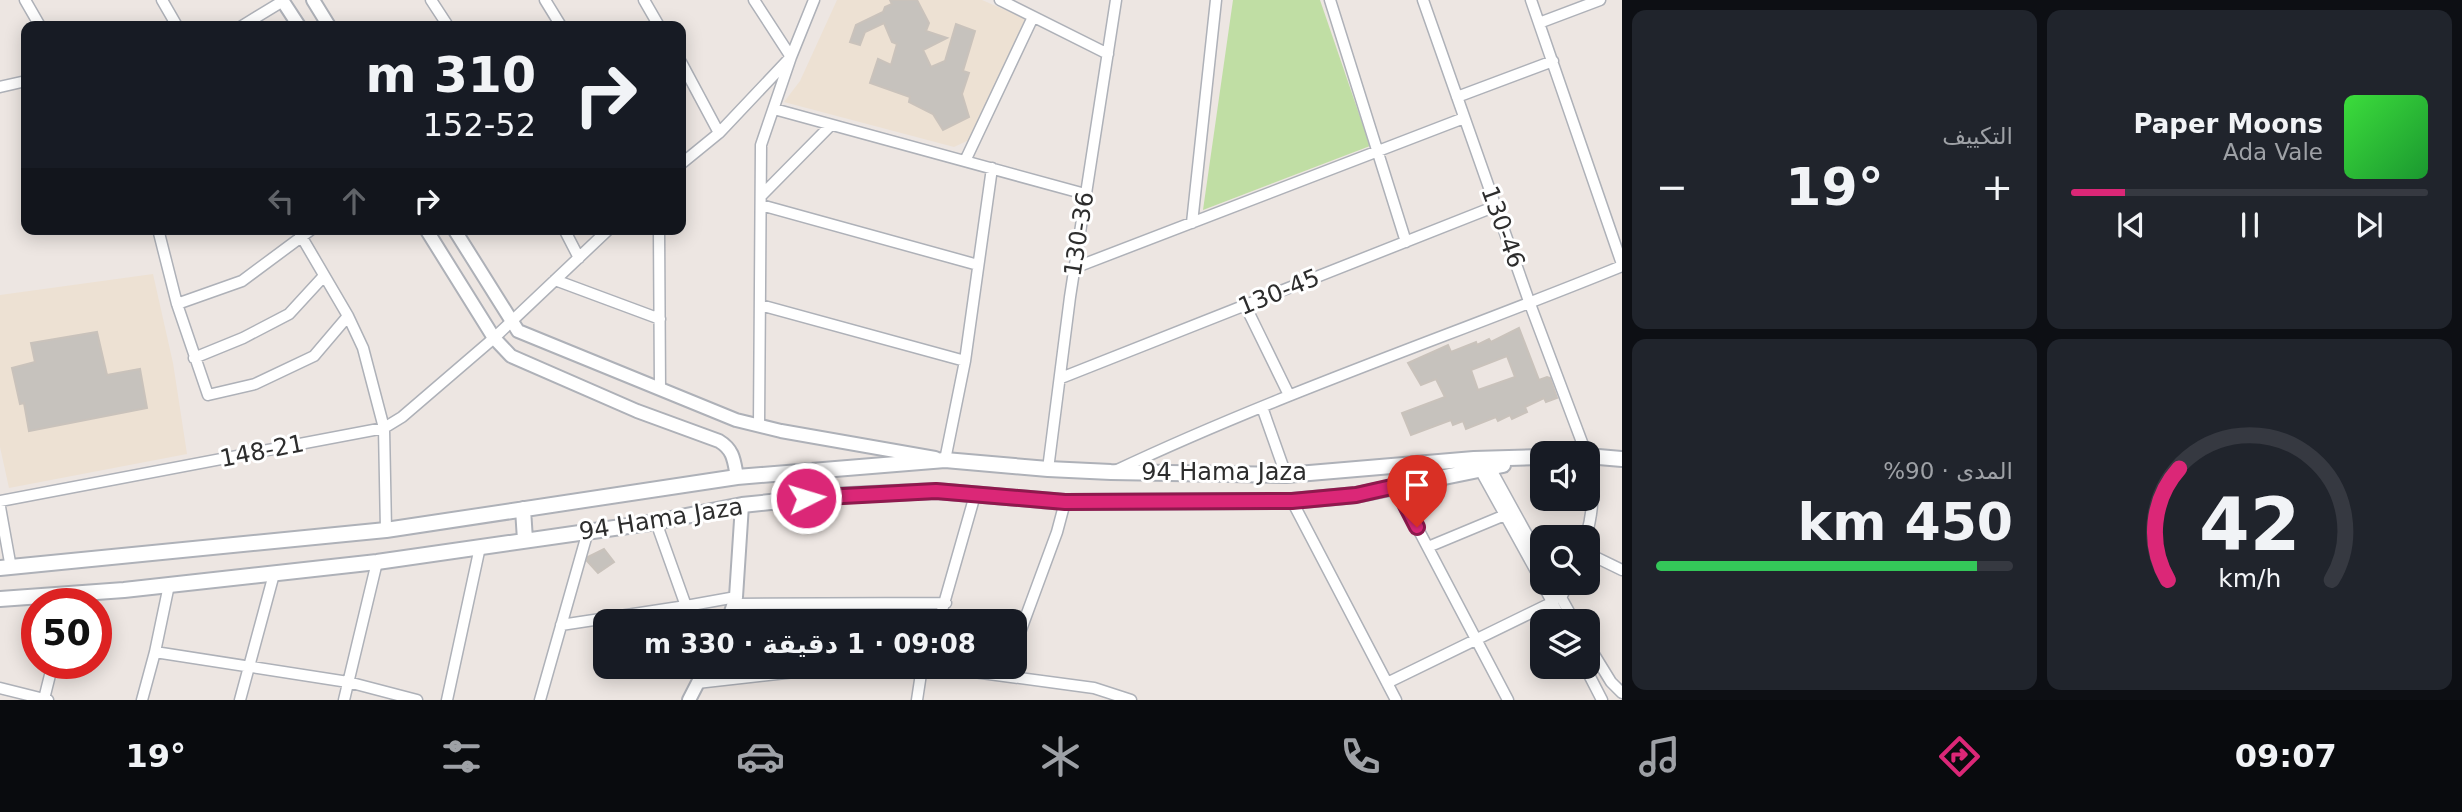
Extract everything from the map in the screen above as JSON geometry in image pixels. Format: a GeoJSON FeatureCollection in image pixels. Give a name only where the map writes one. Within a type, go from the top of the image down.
{"type":"FeatureCollection","features":[{"type":"Feature","properties":{"kind":"main road"},"geometry":{"type":"LineString","coordinates":[[1600,456],[1622,459]]}},
{"type":"Feature","properties":{"kind":"main road","name":"94 Hama Jaza"},"geometry":{"type":"LineString","coordinates":[[5,568],[386,530],[737,477],[945,460],[1048,470],[1286,475],[1483,464],[1530,458]]}},
{"type":"Feature","properties":{"kind":"main road","name":"94 Hama Jaza"},"geometry":{"type":"LineString","coordinates":[[112,592],[377,562],[656,522],[742,505],[828,496],[922,491],[1065,502],[1292,501],[1356,495],[1483,464]]}},
{"type":"Feature","properties":{"kind":"main road"},"geometry":{"type":"LineString","coordinates":[[523,509],[526,540]]}},
{"type":"Feature","properties":{"kind":"main road","name":"94 Hama Jaza"},"geometry":{"type":"LineString","coordinates":[[0,599],[21,599]]}},
{"type":"Feature","properties":{"kind":"street"},"geometry":{"type":"LineString","coordinates":[[25,0],[37,21]]}},
{"type":"Feature","properties":{"kind":"street"},"geometry":{"type":"LineString","coordinates":[[162,0],[174,21]]}},
{"type":"Feature","properties":{"kind":"street"},"geometry":{"type":"LineString","coordinates":[[313,0],[326,21]]}},
{"type":"Feature","properties":{"kind":"street"},"geometry":{"type":"LineString","coordinates":[[431,0],[445,21]]}},
{"type":"Feature","properties":{"kind":"street"},"geometry":{"type":"LineString","coordinates":[[545,0],[558,21]]}},
{"type":"Feature","properties":{"kind":"street"},"geometry":{"type":"LineString","coordinates":[[643,0],[656,21]]}},
{"type":"Feature","properties":{"kind":"street"},"geometry":{"type":"LineString","coordinates":[[754,0],[791,57]]}},
{"type":"Feature","properties":{"kind":"street"},"geometry":{"type":"LineString","coordinates":[[759,426],[761,145],[814,0]]}},
{"type":"Feature","properties":{"kind":"street"},"geometry":{"type":"LineString","coordinates":[[1000,0],[1108,54]]}},
{"type":"Feature","properties":{"kind":"street","name":"130-36"},"geometry":{"type":"LineString","coordinates":[[1048,470],[1074,268],[1116,0]]}},
{"type":"Feature","properties":{"kind":"street"},"geometry":{"type":"LineString","coordinates":[[1192,223],[1216,0]]}},
{"type":"Feature","properties":{"kind":"street"},"geometry":{"type":"LineString","coordinates":[[1330,0],[1380,152],[1406,242]]}},
{"type":"Feature","properties":{"kind":"street","name":"130-46"},"geometry":{"type":"LineString","coordinates":[[1423,0],[1530,304],[1582,441]]}},
{"type":"Feature","properties":{"kind":"street"},"geometry":{"type":"LineString","coordinates":[[1111,472],[1289,395],[1530,304],[1622,265],[1531,0]]}},
{"type":"Feature","properties":{"kind":"street"},"geometry":{"type":"LineString","coordinates":[[1539,23],[1600,0]]}},
{"type":"Feature","properties":{"kind":"street"},"geometry":{"type":"LineString","coordinates":[[250,21],[282,1],[296,21]]}},
{"type":"Feature","properties":{"kind":"street"},"geometry":{"type":"LineString","coordinates":[[965,161],[1033,16]]}},
{"type":"Feature","properties":{"kind":"street"},"geometry":{"type":"LineString","coordinates":[[686,160],[719,132],[791,57]]}},
{"type":"Feature","properties":{"kind":"street"},"geometry":{"type":"LineString","coordinates":[[1457,97],[1553,61]]}},
{"type":"Feature","properties":{"kind":"street"},"geometry":{"type":"LineString","coordinates":[[686,71],[719,132]]}},
{"type":"Feature","properties":{"kind":"street"},"geometry":{"type":"LineString","coordinates":[[0,87],[21,83]]}},
{"type":"Feature","properties":{"kind":"street"},"geometry":{"type":"LineString","coordinates":[[774,109],[1086,194]]}},
{"type":"Feature","properties":{"kind":"street"},"geometry":{"type":"LineString","coordinates":[[1074,268],[1464,118]]}},
{"type":"Feature","properties":{"kind":"street"},"geometry":{"type":"LineString","coordinates":[[761,201],[831,125]]}},
{"type":"Feature","properties":{"kind":"street"},"geometry":{"type":"LineString","coordinates":[[458,235],[518,331],[736,420],[945,460],[965,362],[992,169]]}},
{"type":"Feature","properties":{"kind":"street"},"geometry":{"type":"LineString","coordinates":[[761,201],[978,265]]}},
{"type":"Feature","properties":{"kind":"street","name":"130-45"},"geometry":{"type":"LineString","coordinates":[[1061,378],[1496,206]]}},
{"type":"Feature","properties":{"kind":"street"},"geometry":{"type":"LineString","coordinates":[[160,235],[177,304],[208,395],[255,384],[314,356],[348,316]]}},
{"type":"Feature","properties":{"kind":"street"},"geometry":{"type":"LineString","coordinates":[[177,304],[242,281],[296,235]]}},
{"type":"Feature","properties":{"kind":"street"},"geometry":{"type":"LineString","coordinates":[[301,235],[348,316],[363,348],[384,428],[386,530]]}},
{"type":"Feature","properties":{"kind":"street"},"geometry":{"type":"LineString","coordinates":[[430,235],[494,338],[511,356],[637,411],[729,447],[737,477]]}},
{"type":"Feature","properties":{"kind":"street"},"geometry":{"type":"LineString","coordinates":[[567,235],[579,258]]}},
{"type":"Feature","properties":{"kind":"street","name":"148-21"},"geometry":{"type":"LineString","coordinates":[[0,501],[384,428],[402,417],[494,338],[603,235]]}},
{"type":"Feature","properties":{"kind":"street"},"geometry":{"type":"LineString","coordinates":[[659,235],[660,389]]}},
{"type":"Feature","properties":{"kind":"street"},"geometry":{"type":"LineString","coordinates":[[194,358],[243,338],[289,314],[323,277]]}},
{"type":"Feature","properties":{"kind":"street"},"geometry":{"type":"LineString","coordinates":[[555,280],[660,319]]}},
{"type":"Feature","properties":{"kind":"street"},"geometry":{"type":"LineString","coordinates":[[760,305],[965,362]]}},
{"type":"Feature","properties":{"kind":"street"},"geometry":{"type":"LineString","coordinates":[[1245,305],[1289,395]]}},
{"type":"Feature","properties":{"kind":"street"},"geometry":{"type":"LineString","coordinates":[[1262,407],[1286,475]]}},
{"type":"Feature","properties":{"kind":"street"},"geometry":{"type":"LineString","coordinates":[[1483,464],[1530,559]]}},
{"type":"Feature","properties":{"kind":"street"},"geometry":{"type":"LineString","coordinates":[[1483,464],[1530,542]]}},
{"type":"Feature","properties":{"kind":"street"},"geometry":{"type":"LineString","coordinates":[[1396,486],[1508,700]]}},
{"type":"Feature","properties":{"kind":"street"},"geometry":{"type":"LineString","coordinates":[[944,609],[975,495]]}},
{"type":"Feature","properties":{"kind":"street"},"geometry":{"type":"LineString","coordinates":[[1292,501],[1396,700]]}},
{"type":"Feature","properties":{"kind":"street"},"geometry":{"type":"LineString","coordinates":[[1027,613],[1057,532],[1065,502]]}},
{"type":"Feature","properties":{"kind":"street"},"geometry":{"type":"LineString","coordinates":[[732,609],[735,600],[742,505]]}},
{"type":"Feature","properties":{"kind":"street"},"geometry":{"type":"LineString","coordinates":[[0,507],[5,568]]}},
{"type":"Feature","properties":{"kind":"street"},"geometry":{"type":"LineString","coordinates":[[1428,547],[1506,514]]}},
{"type":"Feature","properties":{"kind":"street"},"geometry":{"type":"LineString","coordinates":[[656,522],[686,606]]}},
{"type":"Feature","properties":{"kind":"street"},"geometry":{"type":"LineString","coordinates":[[541,700],[588,531]]}},
{"type":"Feature","properties":{"kind":"street"},"geometry":{"type":"LineString","coordinates":[[447,700],[480,547]]}},
{"type":"Feature","properties":{"kind":"street"},"geometry":{"type":"LineString","coordinates":[[1600,559],[1622,570]]}},
{"type":"Feature","properties":{"kind":"street"},"geometry":{"type":"LineString","coordinates":[[344,700],[377,562]]}},
{"type":"Feature","properties":{"kind":"street"},"geometry":{"type":"LineString","coordinates":[[240,700],[274,574]]}},
{"type":"Feature","properties":{"kind":"street"},"geometry":{"type":"LineString","coordinates":[[142,700],[169,585]]}},
{"type":"Feature","properties":{"kind":"street"},"geometry":{"type":"LineString","coordinates":[[1553,595],[1564,609]]}},
{"type":"Feature","properties":{"kind":"street"},"geometry":{"type":"LineString","coordinates":[[1556,595],[1559,609]]}},
{"type":"Feature","properties":{"kind":"street"},"geometry":{"type":"LineString","coordinates":[[1387,683],[1557,600],[1560,595]]}},
{"type":"Feature","properties":{"kind":"street"},"geometry":{"type":"LineString","coordinates":[[561,625],[735,600],[946,603]]}},
{"type":"Feature","properties":{"kind":"street"},"geometry":{"type":"LineString","coordinates":[[155,652],[348,682],[417,700]]}},
{"type":"Feature","properties":{"kind":"street"},"geometry":{"type":"LineString","coordinates":[[1600,664],[1622,694]]}},
{"type":"Feature","properties":{"kind":"street"},"geometry":{"type":"LineString","coordinates":[[1027,675],[1094,688],[1131,700]]}},
{"type":"Feature","properties":{"kind":"street"},"geometry":{"type":"LineString","coordinates":[[0,688],[32,698],[46,699],[50,679]]}},
{"type":"Feature","properties":{"kind":"street"},"geometry":{"type":"LineString","coordinates":[[686,700],[699,679]]}},
{"type":"Feature","properties":{"kind":"street"},"geometry":{"type":"LineString","coordinates":[[697,683],[732,679]]}},
{"type":"Feature","properties":{"kind":"street"},"geometry":{"type":"LineString","coordinates":[[918,700],[921,679]]}},
{"type":"Feature","properties":{"kind":"street"},"geometry":{"type":"LineString","coordinates":[[1591,679],[1602,700]]}},
{"type":"Feature","properties":{"kind":"shaded area"},"geometry":{"type":"Polygon","coordinates":[[[837,0],[982,0],[1026,19],[969,140],[954,147],[784,102],[800,81],[837,0]]]}},
{"type":"Feature","properties":{"kind":"shaded area"},"geometry":{"type":"Polygon","coordinates":[[[153,274],[173,363],[187,454],[9,488],[0,447],[0,295],[153,274]]]}},
{"type":"Feature","properties":{"kind":"green space"},"geometry":{"type":"Polygon","coordinates":[[[1233,0],[1320,0],[1370,146],[1203,210],[1233,0]]]}},
{"type":"Feature","properties":{"kind":"building"},"geometry":{"type":"Polygon","coordinates":[[[890,0],[917,0],[929,23],[926,31],[947,38],[923,50],[931,67],[945,61],[956,24],[975,31],[963,71],[969,73],[962,94],[969,117],[943,130],[933,114],[909,102],[910,97],[870,83],[878,59],[891,65],[897,44],[892,42],[884,23],[865,32],[860,45],[850,42],[856,25],[883,12],[885,7],[892,4],[890,0]]]}},
{"type":"Feature","properties":{"kind":"building"},"geometry":{"type":"Polygon","coordinates":[[[1519,328],[1539,380],[1550,378],[1557,398],[1546,402],[1544,398],[1525,407],[1527,412],[1512,419],[1510,415],[1498,421],[1496,417],[1466,429],[1463,421],[1453,425],[1451,420],[1411,435],[1402,413],[1445,397],[1436,379],[1421,385],[1408,363],[1448,345],[1451,352],[1476,342],[1477,345],[1489,339],[1491,342],[1519,328]],[[1507,356],[1471,370],[1478,390],[1515,377],[1507,356]]]}},
{"type":"Feature","properties":{"kind":"building"},"geometry":{"type":"Polygon","coordinates":[[[97,332],[107,375],[140,369],[147,408],[29,431],[24,403],[20,404],[12,368],[35,362],[31,343],[97,332]]]}},
{"type":"Feature","properties":{"kind":"building"},"geometry":{"type":"Polygon","coordinates":[[[604,549],[614,562],[598,573],[587,561],[588,557],[604,549]]]}},
{"type":"Feature","properties":{"kind":"route"},"geometry":{"type":"LineString","coordinates":[[806,498],[936,491],[1065,502],[1292,501],[1356,495],[1396,486],[1417,527]]}}]}
